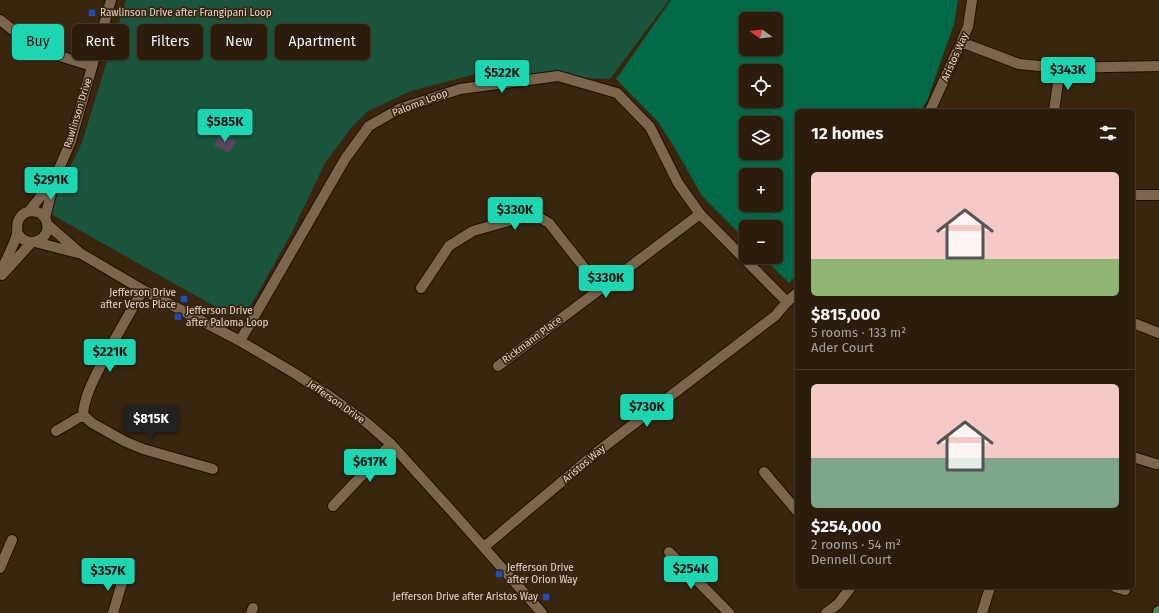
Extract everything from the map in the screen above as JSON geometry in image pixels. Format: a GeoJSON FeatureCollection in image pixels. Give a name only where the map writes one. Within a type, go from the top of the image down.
{"type":"FeatureCollection","features":[{"type":"Feature","properties":{"kind":"street","name":"Rawlinson Drive"},"geometry":{"type":"LineString","coordinates":[[0,277],[34,242],[41,240],[45,235],[47,230],[46,221],[55,178],[71,141],[111,0]]}},
{"type":"Feature","properties":{"kind":"street","name":"Aristos Way"},"geometry":{"type":"LineString","coordinates":[[931,109],[968,27],[972,0]]}},
{"type":"Feature","properties":{"kind":"street"},"geometry":{"type":"LineString","coordinates":[[0,20],[32,45],[53,54],[92,66]]}},
{"type":"Feature","properties":{"kind":"street"},"geometry":{"type":"LineString","coordinates":[[961,42],[1019,64],[1060,68],[1159,66]]}},
{"type":"Feature","properties":{"kind":"street"},"geometry":{"type":"LineString","coordinates":[[1054,109],[1060,68]]}},
{"type":"Feature","properties":{"kind":"street","name":"Paloma Loop"},"geometry":{"type":"LineString","coordinates":[[240,341],[345,159],[369,126],[399,109],[460,89],[558,76],[617,93],[650,127],[678,183],[700,214],[787,302]]}},
{"type":"Feature","properties":{"kind":"street","name":"Rawlinson Drive"},"geometry":{"type":"LineString","coordinates":[[0,274],[17,232],[17,223],[19,218],[29,211],[55,178]]}},
{"type":"Feature","properties":{"kind":"street"},"geometry":{"type":"LineString","coordinates":[[1135,195],[1159,194]]}},
{"type":"Feature","properties":{"kind":"street"},"geometry":{"type":"LineString","coordinates":[[29,211],[38,212],[46,221]]}},
{"type":"Feature","properties":{"kind":"street"},"geometry":{"type":"LineString","coordinates":[[421,288],[449,246],[473,231],[533,214],[549,223],[601,288]]}},
{"type":"Feature","properties":{"kind":"street","name":"Rickmann Place"},"geometry":{"type":"LineString","coordinates":[[498,366],[700,214]]}},
{"type":"Feature","properties":{"kind":"street","name":"Jefferson Drive"},"geometry":{"type":"LineString","coordinates":[[46,221],[80,253],[142,290],[240,341],[294,373],[367,423],[391,444],[542,613]]}},
{"type":"Feature","properties":{"kind":"street"},"geometry":{"type":"LineString","coordinates":[[17,232],[23,240],[34,242]]}},
{"type":"Feature","properties":{"kind":"street","name":"Jefferson Drive"},"geometry":{"type":"LineString","coordinates":[[34,242],[80,253]]}},
{"type":"Feature","properties":{"kind":"street"},"geometry":{"type":"LineString","coordinates":[[142,290],[93,382],[85,401],[84,415],[92,423],[143,450],[213,469]]}},
{"type":"Feature","properties":{"kind":"street","name":"Aristos Way"},"geometry":{"type":"LineString","coordinates":[[484,548],[598,452],[775,316],[795,295]]}},
{"type":"Feature","properties":{"kind":"street"},"geometry":{"type":"LineString","coordinates":[[1135,325],[1159,333]]}},
{"type":"Feature","properties":{"kind":"street"},"geometry":{"type":"LineString","coordinates":[[56,431],[84,415]]}},
{"type":"Feature","properties":{"kind":"street"},"geometry":{"type":"LineString","coordinates":[[333,506],[391,444]]}},
{"type":"Feature","properties":{"kind":"street"},"geometry":{"type":"LineString","coordinates":[[1135,458],[1156,464]]}},
{"type":"Feature","properties":{"kind":"street"},"geometry":{"type":"LineString","coordinates":[[764,472],[795,509]]}},
{"type":"Feature","properties":{"kind":"street"},"geometry":{"type":"LineString","coordinates":[[0,568],[12,540]]}},
{"type":"Feature","properties":{"kind":"street"},"geometry":{"type":"LineString","coordinates":[[669,552],[729,613]]}},
{"type":"Feature","properties":{"kind":"street"},"geometry":{"type":"LineString","coordinates":[[113,613],[124,576]]}},
{"type":"Feature","properties":{"kind":"street"},"geometry":{"type":"LineString","coordinates":[[826,613],[838,604],[849,589]]}},
{"type":"Feature","properties":{"kind":"street"},"geometry":{"type":"LineString","coordinates":[[982,613],[989,589]]}},
{"type":"Feature","properties":{"kind":"green space"},"geometry":{"type":"Polygon","coordinates":[[[126,0],[669,0],[610,79],[476,74],[411,91],[368,111],[351,128],[325,163],[290,236],[247,312],[243,315],[237,316],[230,315],[49,213],[82,142],[107,60],[129,60],[129,24],[119,24],[126,0]]]}},
{"type":"Feature","properties":{"kind":"green space"},"geometry":{"type":"Polygon","coordinates":[[[671,0],[958,0],[954,24],[927,101],[921,109],[795,109],[795,277],[789,283],[770,264],[783,264],[783,220],[739,220],[739,233],[702,196],[658,122],[616,79],[671,0]]]}},
{"type":"Feature","properties":{"kind":"building"},"geometry":{"type":"Polygon","coordinates":[[[220,134],[236,142],[229,153],[214,145],[220,134]]]}},
{"type":"Feature","properties":{"kind":"place","name":"Rawlinson Drive after Frangipani Loop"},"geometry":{"type":"Point","coordinates":[92,13]}},
{"type":"Feature","properties":{"kind":"place","name":"Jefferson Drive after Veros Place"},"geometry":{"type":"Point","coordinates":[184,299]}},
{"type":"Feature","properties":{"kind":"place","name":"Jefferson Drive after Paloma Loop"},"geometry":{"type":"Point","coordinates":[178,317]}},
{"type":"Feature","properties":{"kind":"place","name":"Jefferson Drive after Orion Way"},"geometry":{"type":"Point","coordinates":[499,574]}},
{"type":"Feature","properties":{"kind":"place","name":"Jefferson Drive after Aristos Way"},"geometry":{"type":"Point","coordinates":[546,597]}}]}
